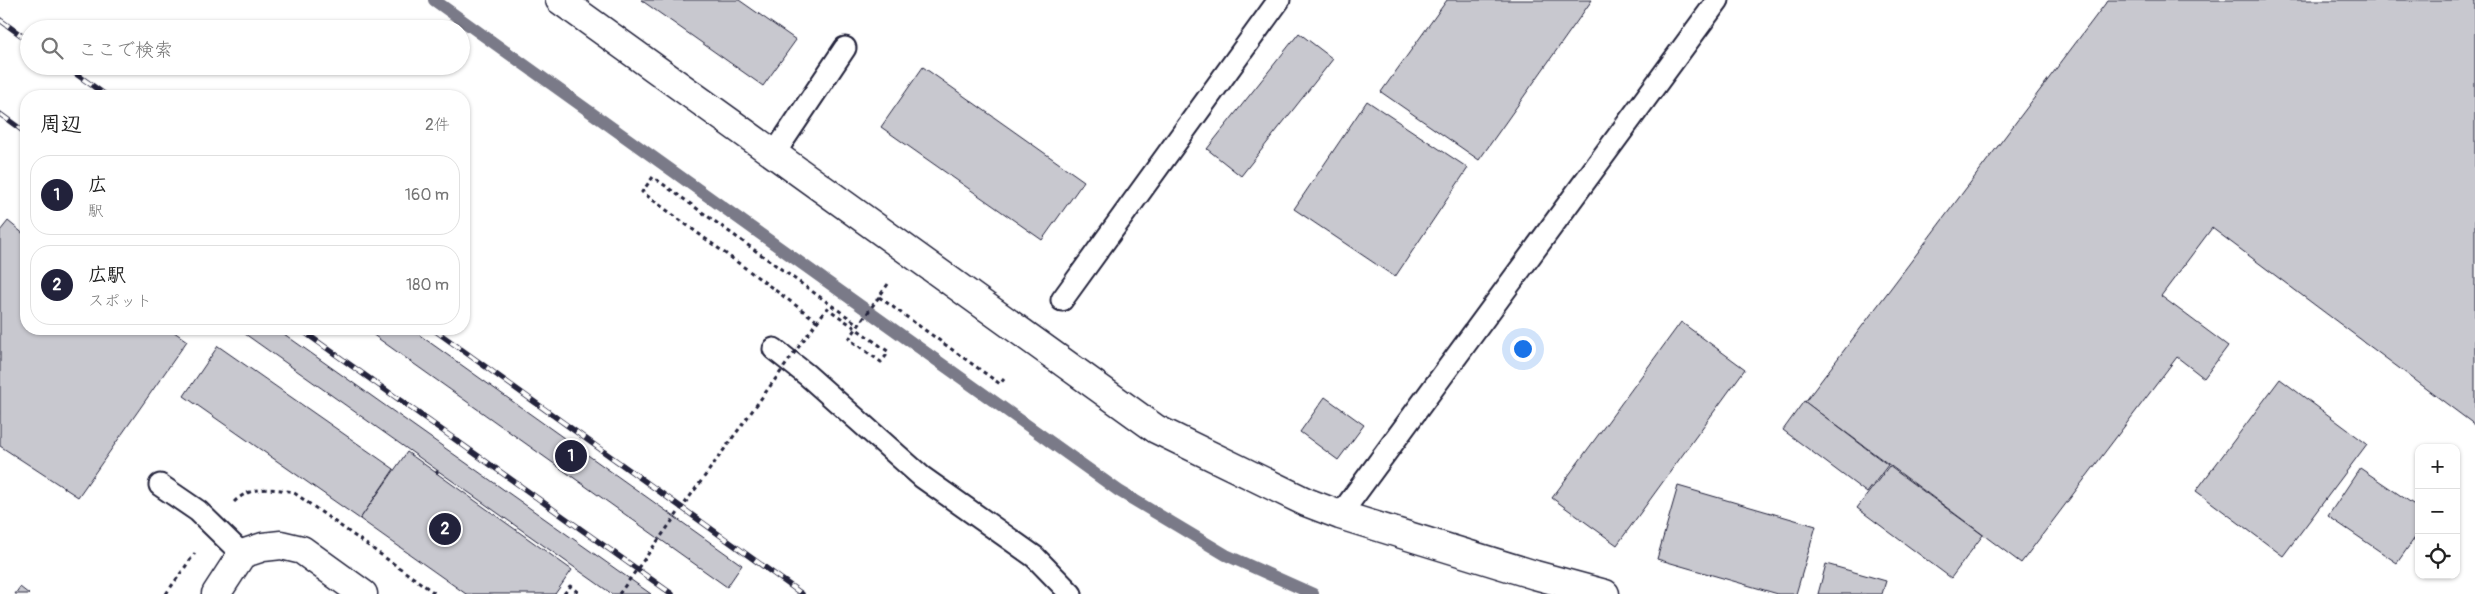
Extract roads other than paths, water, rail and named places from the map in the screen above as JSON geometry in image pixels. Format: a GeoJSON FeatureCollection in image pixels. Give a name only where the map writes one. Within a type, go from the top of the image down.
{"type":"FeatureCollection","features":[{"type":"Feature","properties":{"kind":"street"},"geometry":{"type":"LineString","coordinates":[[560,0],[1156,429],[1297,498],[1340,515],[1535,575],[1605,594]]}},
{"type":"Feature","properties":{"kind":"street"},"geometry":{"type":"LineString","coordinates":[[216,594],[242,554],[263,547],[281,545],[302,550],[363,594]]}},
{"type":"Feature","properties":{"kind":"lane"},"geometry":{"type":"LineString","coordinates":[[1062,300],[1279,0]]}},
{"type":"Feature","properties":{"kind":"lane"},"geometry":{"type":"LineString","coordinates":[[1340,515],[1718,0]]}},
{"type":"Feature","properties":{"kind":"lane"},"geometry":{"type":"LineString","coordinates":[[774,154],[845,48]]}},
{"type":"Feature","properties":{"kind":"lane"},"geometry":{"type":"LineString","coordinates":[[774,349],[807,375],[922,477],[1035,557],[1071,594]]}},
{"type":"Feature","properties":{"kind":"lane"},"geometry":{"type":"LineString","coordinates":[[160,485],[198,511],[242,554]]}},
{"type":"Feature","properties":{"kind":"waterway"},"geometry":{"type":"LineString","coordinates":[[434,0],[462,20]]}},
{"type":"Feature","properties":{"kind":"waterway"},"geometry":{"type":"LineString","coordinates":[[470,26],[1119,491],[1226,555],[1313,594]]}},
{"type":"Feature","properties":{"kind":"railway"},"geometry":{"type":"LineString","coordinates":[[0,20],[20,34]]}},
{"type":"Feature","properties":{"kind":"railway"},"geometry":{"type":"LineString","coordinates":[[78,75],[99,90]]}},
{"type":"Feature","properties":{"kind":"railway"},"geometry":{"type":"LineString","coordinates":[[0,114],[20,129]]}},
{"type":"Feature","properties":{"kind":"railway"},"geometry":{"type":"LineString","coordinates":[[308,335],[672,594]]}},
{"type":"Feature","properties":{"kind":"railway"},"geometry":{"type":"LineString","coordinates":[[441,335],[802,594]]}},
{"type":"Feature","properties":{"kind":"place","name":"広"},"geometry":{"type":"Point","coordinates":[571,456]}},
{"type":"Feature","properties":{"kind":"place","name":"広駅"},"geometry":{"type":"Point","coordinates":[445,529]}}]}
